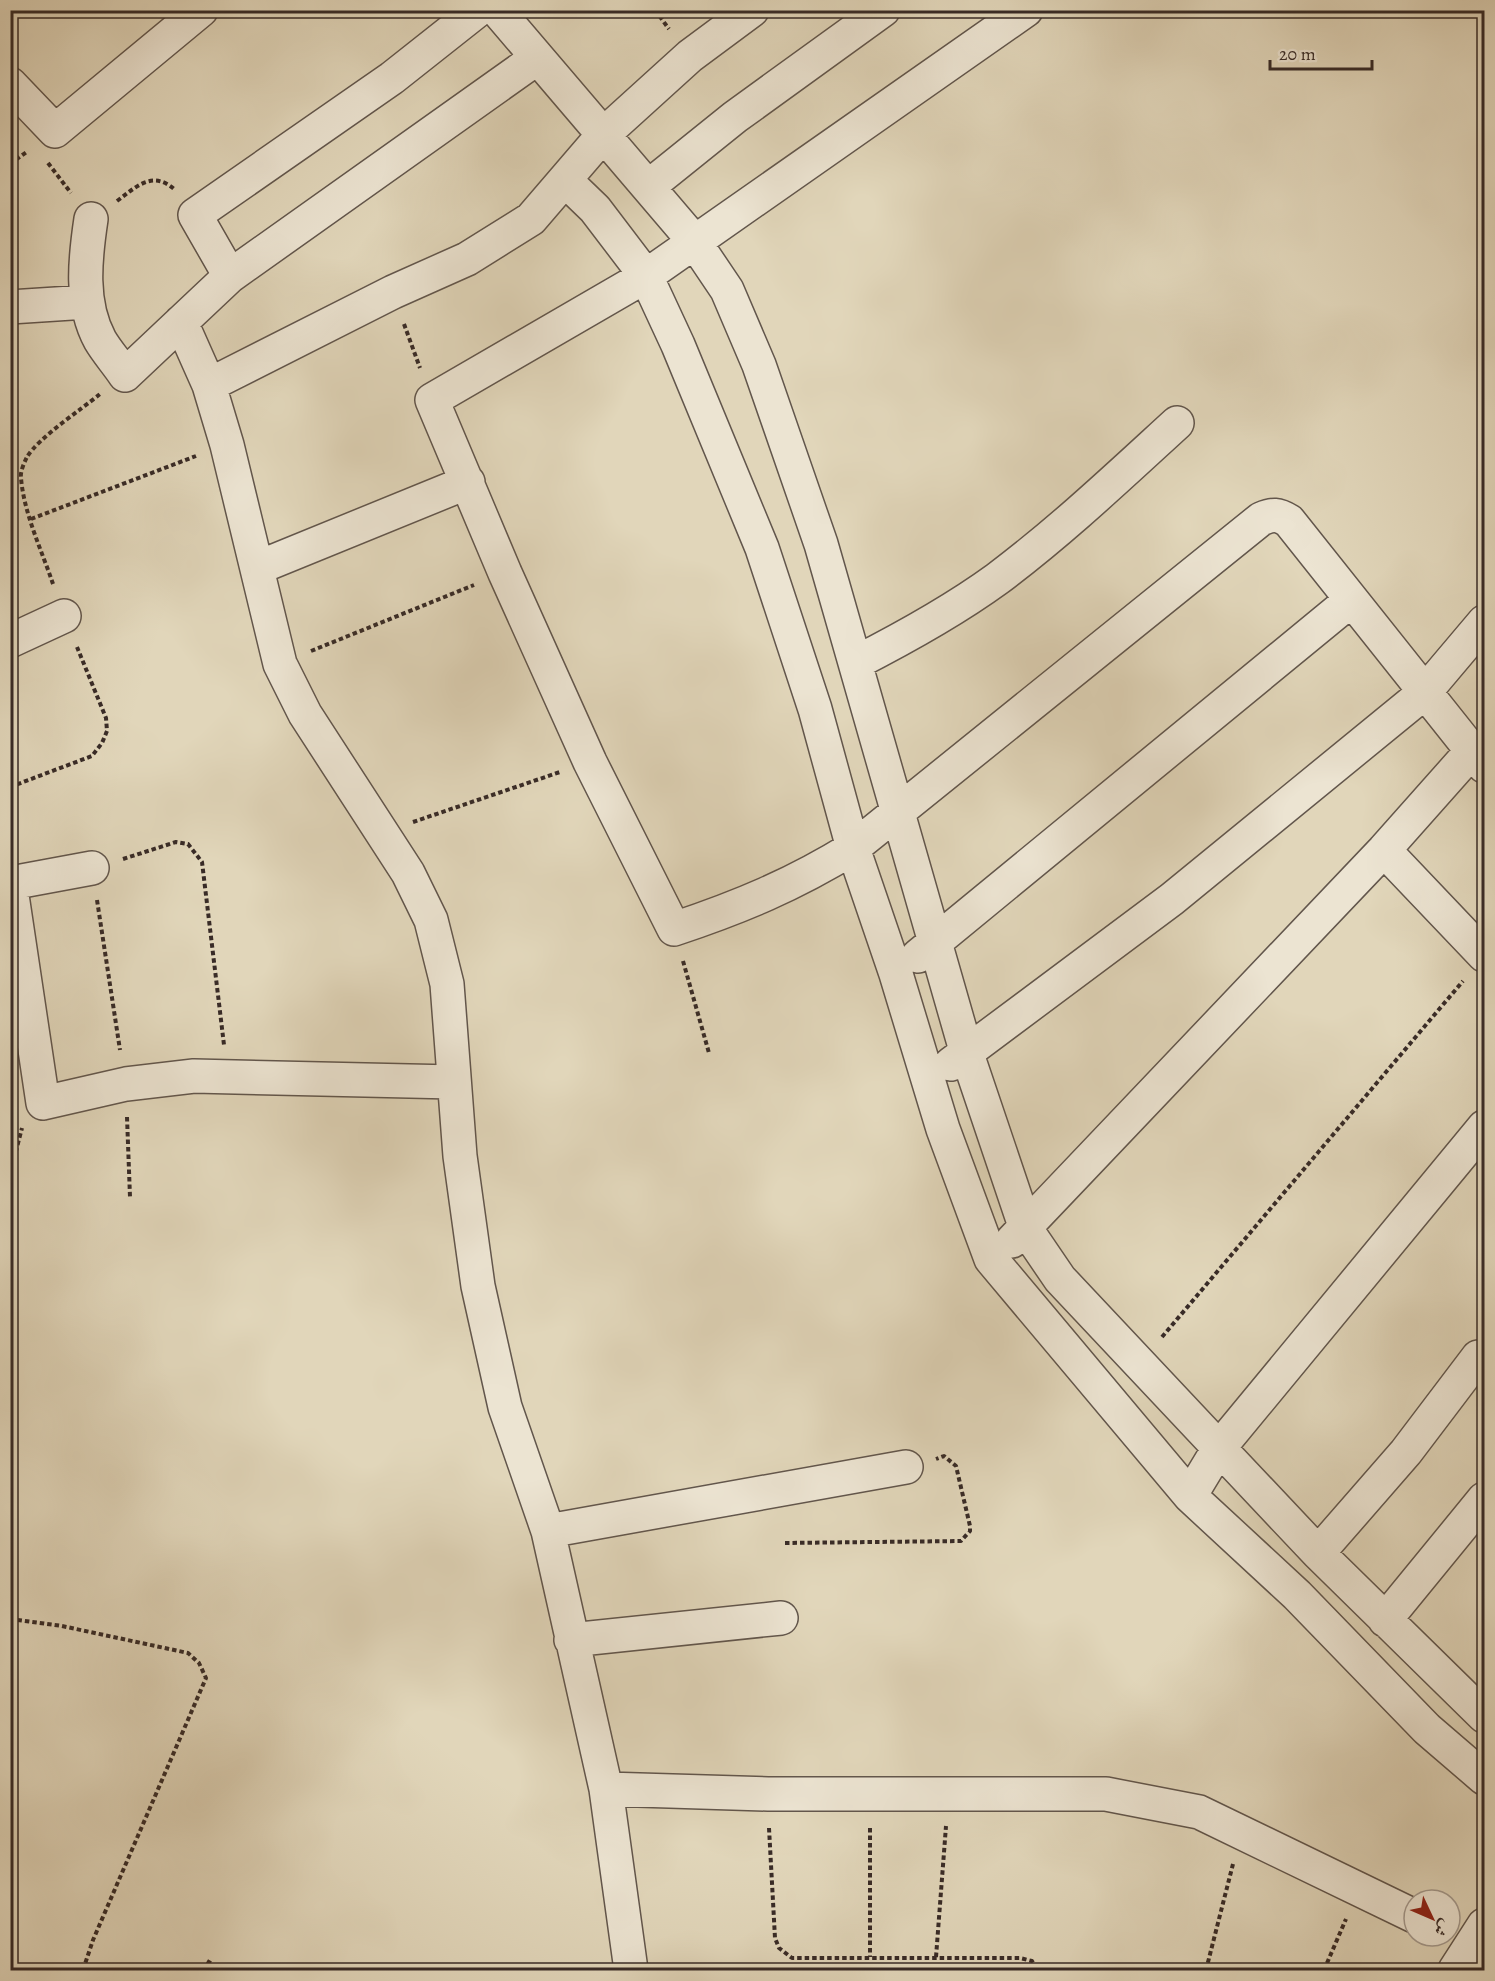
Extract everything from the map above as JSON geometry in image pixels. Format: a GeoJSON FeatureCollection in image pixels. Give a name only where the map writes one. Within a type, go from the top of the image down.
{"type":"FeatureCollection","features":[{"type":"Feature","properties":{"kind":"street"},"geometry":{"type":"LineString","coordinates":[[10,84],[55,131],[201,10]]}},
{"type":"Feature","properties":{"kind":"street"},"geometry":{"type":"LineString","coordinates":[[230,276],[195,215],[392,78],[478,10]]}},
{"type":"Feature","properties":{"kind":"street"},"geometry":{"type":"LineString","coordinates":[[209,386],[393,292],[467,259],[508,235],[531,219],[604,134],[690,56],[752,10]]}},
{"type":"Feature","properties":{"kind":"street"},"geometry":{"type":"LineString","coordinates":[[648,187],[735,117],[883,10]]}},
{"type":"Feature","properties":{"kind":"street"},"geometry":{"type":"LineString","coordinates":[[991,1259],[1026,1229],[1384,850],[1478,759],[1288,521],[1279,515],[1261,519],[897,815],[853,848],[793,883],[740,906],[674,929],[590,762],[505,573],[432,399],[646,276],[1026,10]]}},
{"type":"Feature","properties":{"kind":"street"},"geometry":{"type":"LineString","coordinates":[[512,15],[537,58],[694,241],[727,290],[759,365],[821,544],[967,1054],[1026,1229],[1060,1279],[1219,1448],[1318,1553],[1485,1716]]}},
{"type":"Feature","properties":{"kind":"street"},"geometry":{"type":"LineString","coordinates":[[92,219],[86,250],[87,302],[100,340],[125,375],[230,276],[537,58]]}},
{"type":"Feature","properties":{"kind":"street"},"geometry":{"type":"LineString","coordinates":[[566,181],[595,209],[646,276],[678,345],[762,548],[815,709],[853,848],[896,974],[943,1129],[991,1259],[1190,1496],[1297,1595],[1427,1729],[1485,1778]]}},
{"type":"Feature","properties":{"kind":"street"},"geometry":{"type":"LineString","coordinates":[[10,307],[87,302]]}},
{"type":"Feature","properties":{"kind":"street"},"geometry":{"type":"LineString","coordinates":[[181,322],[209,386],[227,445],[280,664],[305,714],[408,873],[431,920],[447,984],[460,1156],[478,1286],[505,1407],[548,1531],[606,1789],[631,1971]]}},
{"type":"Feature","properties":{"kind":"street"},"geometry":{"type":"LineString","coordinates":[[855,663],[906,637],[995,580],[1072,519],[1177,423]]}},
{"type":"Feature","properties":{"kind":"street"},"geometry":{"type":"LineString","coordinates":[[257,568],[468,482]]}},
{"type":"Feature","properties":{"kind":"street"},"geometry":{"type":"LineString","coordinates":[[896,974],[1350,601]]}},
{"type":"Feature","properties":{"kind":"street"},"geometry":{"type":"LineString","coordinates":[[10,642],[64,616]]}},
{"type":"Feature","properties":{"kind":"street"},"geometry":{"type":"LineString","coordinates":[[928,1078],[967,1054],[1172,898],[1424,693],[1485,622]]}},
{"type":"Feature","properties":{"kind":"street"},"geometry":{"type":"LineString","coordinates":[[1384,850],[1484,955]]}},
{"type":"Feature","properties":{"kind":"street"},"geometry":{"type":"LineString","coordinates":[[92,868],[11,883],[43,1102],[126,1084],[194,1076],[454,1082]]}},
{"type":"Feature","properties":{"kind":"street"},"geometry":{"type":"LineString","coordinates":[[1190,1496],[1219,1448],[1485,1127]]}},
{"type":"Feature","properties":{"kind":"street"},"geometry":{"type":"LineString","coordinates":[[1318,1553],[1406,1452],[1478,1357]]}},
{"type":"Feature","properties":{"kind":"street"},"geometry":{"type":"LineString","coordinates":[[548,1531],[906,1467]]}},
{"type":"Feature","properties":{"kind":"street"},"geometry":{"type":"LineString","coordinates":[[1385,1620],[1485,1499]]}},
{"type":"Feature","properties":{"kind":"street"},"geometry":{"type":"LineString","coordinates":[[571,1640],[781,1618]]}},
{"type":"Feature","properties":{"kind":"street"},"geometry":{"type":"LineString","coordinates":[[606,1789],[768,1794],[1106,1794],[1199,1812],[1402,1911]]}},
{"type":"Feature","properties":{"kind":"street"},"geometry":{"type":"LineString","coordinates":[[1455,1971],[1469,1933]]}},
{"type":"Feature","properties":{"kind":"path"},"geometry":{"type":"LineString","coordinates":[[42,155],[92,219],[142,182],[154,178],[165,181],[176,190],[195,215]]}},
{"type":"Feature","properties":{"kind":"path"},"geometry":{"type":"LineString","coordinates":[[393,292],[432,399]]}},
{"type":"Feature","properties":{"kind":"path"},"geometry":{"type":"LineString","coordinates":[[10,787],[92,756],[107,731],[106,718],[64,616],[31,519],[20,477],[28,455],[125,375]]}},
{"type":"Feature","properties":{"kind":"path"},"geometry":{"type":"LineString","coordinates":[[31,519],[135,477],[227,445]]}},
{"type":"Feature","properties":{"kind":"path"},"geometry":{"type":"LineString","coordinates":[[280,664],[505,573]]}},
{"type":"Feature","properties":{"kind":"path"},"geometry":{"type":"LineString","coordinates":[[381,833],[590,762]]}},
{"type":"Feature","properties":{"kind":"path"},"geometry":{"type":"LineString","coordinates":[[130,1197],[126,1084],[92,868],[176,842],[188,844],[202,862],[227,1077]]}},
{"type":"Feature","properties":{"kind":"path"},"geometry":{"type":"LineString","coordinates":[[674,929],[709,1053]]}},
{"type":"Feature","properties":{"kind":"path"},"geometry":{"type":"LineString","coordinates":[[1140,1363],[1484,955]]}},
{"type":"Feature","properties":{"kind":"path"},"geometry":{"type":"LineString","coordinates":[[10,1174],[25,1121],[31,1111],[43,1102]]}},
{"type":"Feature","properties":{"kind":"path"},"geometry":{"type":"LineString","coordinates":[[785,1543],[961,1541],[966,1537],[970,1526],[956,1466],[944,1456],[906,1467]]}},
{"type":"Feature","properties":{"kind":"path"},"geometry":{"type":"LineString","coordinates":[[10,1619],[62,1626],[188,1653],[199,1663],[206,1678],[93,1940],[83,1971]]}},
{"type":"Feature","properties":{"kind":"path"},"geometry":{"type":"LineString","coordinates":[[768,1794],[775,1938],[779,1948],[792,1958],[1020,1958],[1032,1961],[1038,1971]]}},
{"type":"Feature","properties":{"kind":"path"},"geometry":{"type":"LineString","coordinates":[[870,1794],[870,1957]]}},
{"type":"Feature","properties":{"kind":"path"},"geometry":{"type":"LineString","coordinates":[[936,1957],[948,1795]]}},
{"type":"Feature","properties":{"kind":"path"},"geometry":{"type":"LineString","coordinates":[[1206,1971],[1242,1831]]}},
{"type":"Feature","properties":{"kind":"path"},"geometry":{"type":"LineString","coordinates":[[1324,1971],[1359,1891]]}},
{"type":"Feature","properties":{"kind":"path"},"geometry":{"type":"LineString","coordinates":[[207,1961],[222,1971]]}}]}
